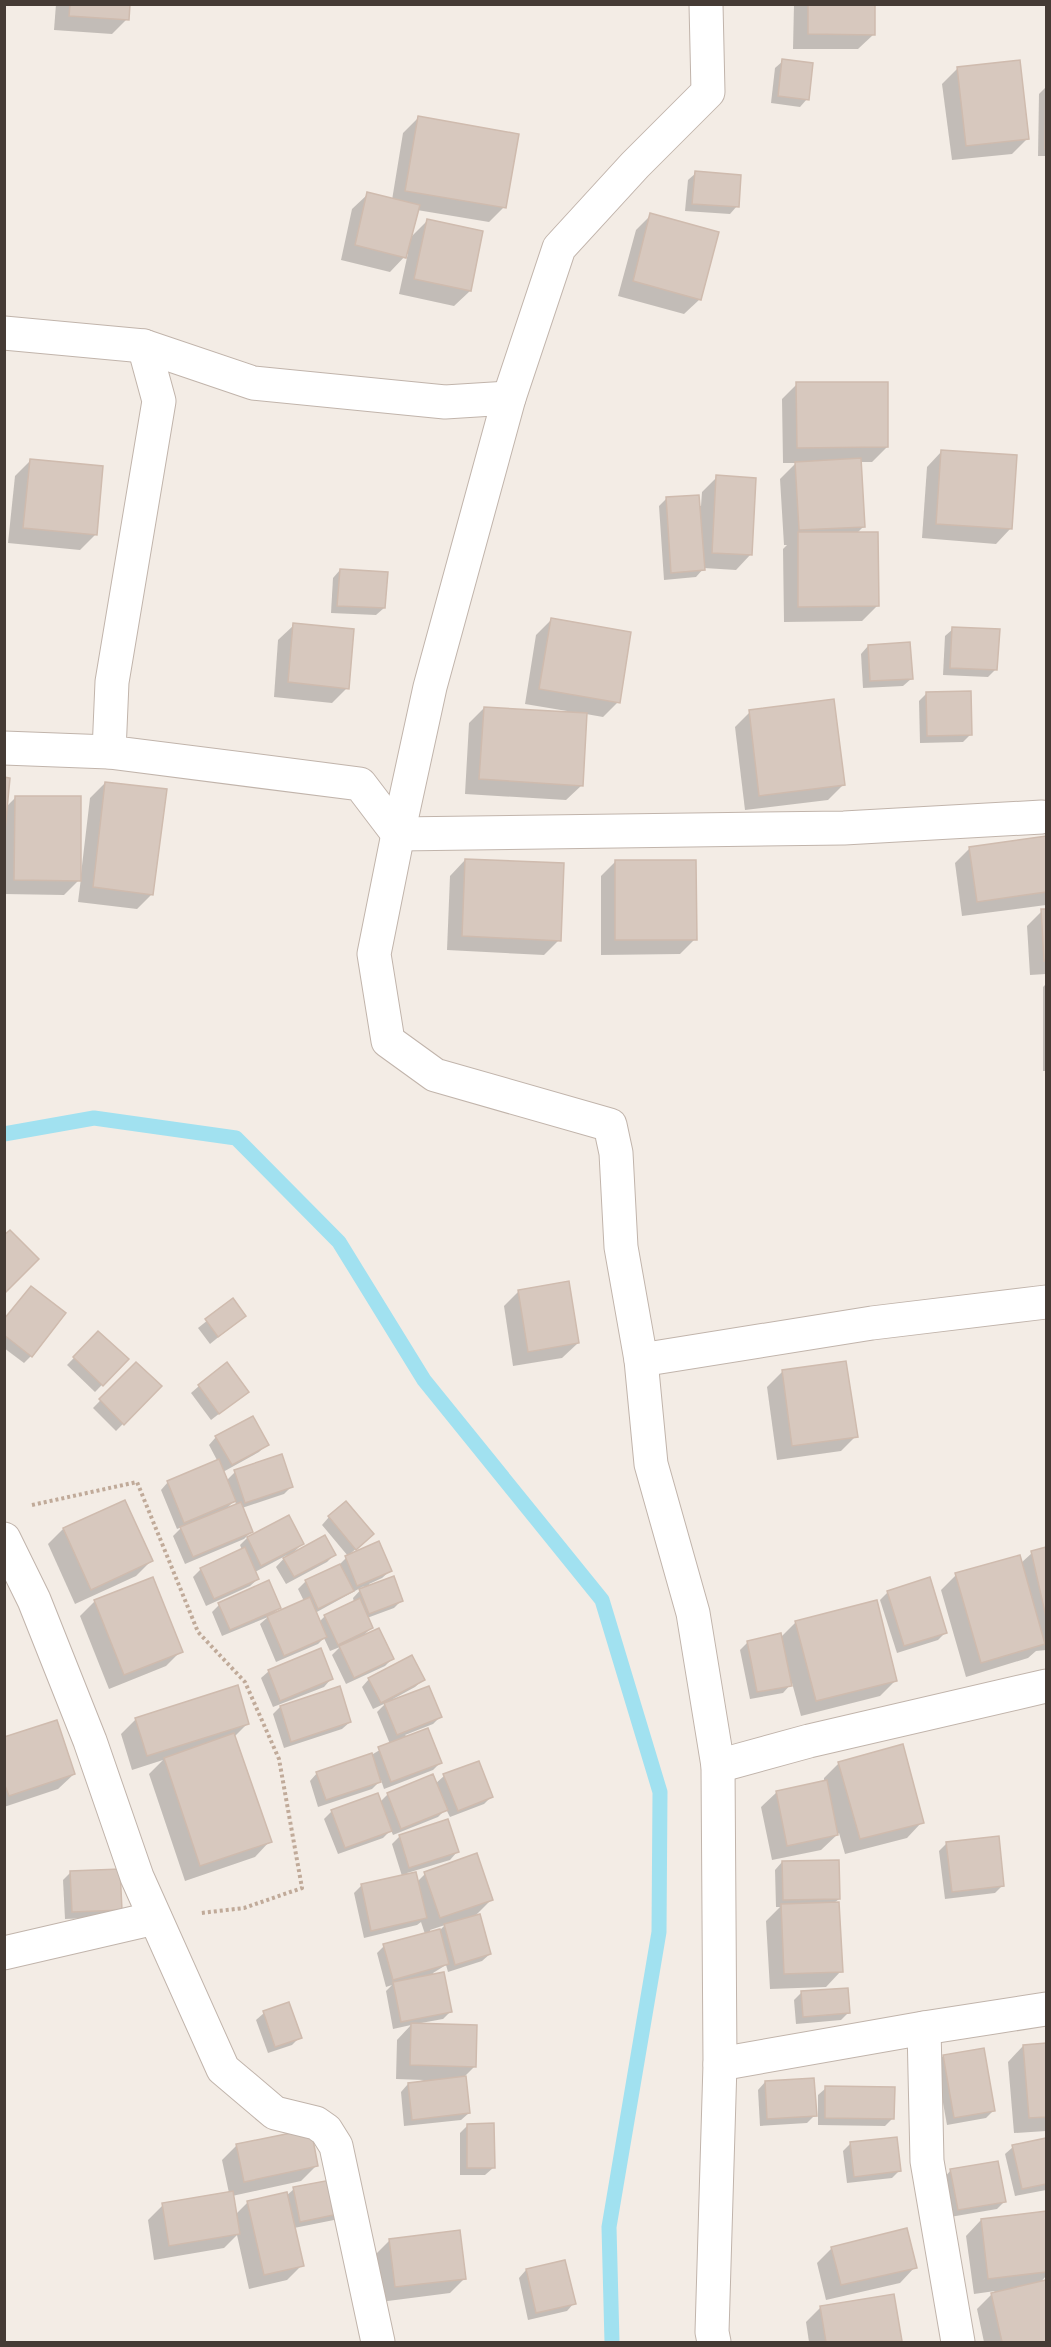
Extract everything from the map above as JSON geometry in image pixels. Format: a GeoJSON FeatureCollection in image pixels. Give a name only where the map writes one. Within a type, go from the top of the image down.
{"type":"FeatureCollection","features":[{"type":"Feature","properties":{"kind":"street"},"geometry":{"type":"LineString","coordinates":[[706,4],[708,92],[635,165],[559,248],[509,398],[430,687],[374,954],[388,1041],[435,1075],[610,1125],[616,1154],[621,1247],[641,1360],[651,1464],[693,1613],[718,1766],[720,2064],[712,2332],[714,2343]]}},
{"type":"Feature","properties":{"kind":"street"},"geometry":{"type":"LineString","coordinates":[[4,333],[144,346],[253,383],[445,402],[509,398]]}},
{"type":"Feature","properties":{"kind":"street"},"geometry":{"type":"LineString","coordinates":[[109,752],[112,682],[159,401],[144,346]]}},
{"type":"Feature","properties":{"kind":"street"},"geometry":{"type":"LineString","coordinates":[[4,748],[109,752],[360,784],[398,834]]}},
{"type":"Feature","properties":{"kind":"street"},"geometry":{"type":"LineString","coordinates":[[398,834],[844,828],[1042,817]]}},
{"type":"Feature","properties":{"kind":"street"},"geometry":{"type":"LineString","coordinates":[[641,1360],[872,1323],[1047,1302]]}},
{"type":"Feature","properties":{"kind":"street"},"geometry":{"type":"LineString","coordinates":[[4,1539],[34,1600],[77,1708],[137,1877],[223,2069],[275,2113],[316,2123],[326,2130],[336,2146],[378,2343]]}},
{"type":"Feature","properties":{"kind":"street"},"geometry":{"type":"LineString","coordinates":[[718,1766],[809,1741],[1047,1686]]}},
{"type":"Feature","properties":{"kind":"street"},"geometry":{"type":"LineString","coordinates":[[4,1953],[155,1918]]}},
{"type":"Feature","properties":{"kind":"street"},"geometry":{"type":"LineString","coordinates":[[720,2064],[924,2028],[1047,2010]]}},
{"type":"Feature","properties":{"kind":"street"},"geometry":{"type":"LineString","coordinates":[[924,2028],[927,2161],[958,2343]]}},
{"type":"Feature","properties":{"kind":"path"},"geometry":{"type":"LineString","coordinates":[[27,1507],[137,1482],[198,1632],[245,1682],[279,1759],[302,1888],[244,1908],[155,1918]]}},
{"type":"Feature","properties":{"kind":"building"},"geometry":{"type":"Polygon","coordinates":[[[70,4],[130,4],[129,20],[69,16],[70,4]]]}},
{"type":"Feature","properties":{"kind":"building"},"geometry":{"type":"Polygon","coordinates":[[[808,4],[875,4],[875,35],[808,34],[808,4]]]}},
{"type":"Feature","properties":{"kind":"building"},"geometry":{"type":"Polygon","coordinates":[[[782,59],[813,63],[809,100],[778,96],[782,59]]]}},
{"type":"Feature","properties":{"kind":"building"},"geometry":{"type":"Polygon","coordinates":[[[1020,60],[1029,139],[966,146],[957,67],[1020,60]]]}},
{"type":"Feature","properties":{"kind":"building"},"geometry":{"type":"Polygon","coordinates":[[[1046,85],[1046,149],[1045,149],[1046,85]]]}},
{"type":"Feature","properties":{"kind":"building"},"geometry":{"type":"Polygon","coordinates":[[[418,116],[519,134],[506,208],[405,191],[418,116]]]}},
{"type":"Feature","properties":{"kind":"building"},"geometry":{"type":"Polygon","coordinates":[[[695,171],[741,175],[739,207],[692,204],[695,171]]]}},
{"type":"Feature","properties":{"kind":"building"},"geometry":{"type":"Polygon","coordinates":[[[367,192],[420,205],[406,258],[355,245],[367,192]]]}},
{"type":"Feature","properties":{"kind":"building"},"geometry":{"type":"Polygon","coordinates":[[[650,213],[719,232],[701,300],[633,281],[650,213]]]}},
{"type":"Feature","properties":{"kind":"building"},"geometry":{"type":"Polygon","coordinates":[[[427,219],[483,231],[471,291],[414,279],[427,219]]]}},
{"type":"Feature","properties":{"kind":"building"},"geometry":{"type":"Polygon","coordinates":[[[796,382],[888,382],[888,447],[797,448],[796,382]]]}},
{"type":"Feature","properties":{"kind":"building"},"geometry":{"type":"Polygon","coordinates":[[[941,450],[1017,455],[1012,529],[936,524],[941,450]]]}},
{"type":"Feature","properties":{"kind":"building"},"geometry":{"type":"Polygon","coordinates":[[[861,458],[865,527],[799,530],[795,462],[861,458]]]}},
{"type":"Feature","properties":{"kind":"building"},"geometry":{"type":"Polygon","coordinates":[[[30,459],[103,466],[97,535],[23,528],[30,459]]]}},
{"type":"Feature","properties":{"kind":"building"},"geometry":{"type":"Polygon","coordinates":[[[716,475],[756,478],[752,555],[712,553],[716,475]]]}},
{"type":"Feature","properties":{"kind":"building"},"geometry":{"type":"Polygon","coordinates":[[[699,495],[705,570],[671,573],[666,497],[699,495]]]}},
{"type":"Feature","properties":{"kind":"building"},"geometry":{"type":"Polygon","coordinates":[[[798,532],[878,532],[879,606],[798,607],[798,532]]]}},
{"type":"Feature","properties":{"kind":"building"},"geometry":{"type":"Polygon","coordinates":[[[340,569],[388,572],[385,608],[337,606],[340,569]]]}},
{"type":"Feature","properties":{"kind":"building"},"geometry":{"type":"Polygon","coordinates":[[[551,618],[631,632],[620,703],[539,689],[551,618]]]}},
{"type":"Feature","properties":{"kind":"building"},"geometry":{"type":"Polygon","coordinates":[[[293,623],[354,629],[349,689],[288,682],[293,623]]]}},
{"type":"Feature","properties":{"kind":"building"},"geometry":{"type":"Polygon","coordinates":[[[952,627],[1000,629],[997,670],[950,668],[952,627]]]}},
{"type":"Feature","properties":{"kind":"building"},"geometry":{"type":"Polygon","coordinates":[[[910,642],[913,679],[870,681],[868,645],[910,642]]]}},
{"type":"Feature","properties":{"kind":"building"},"geometry":{"type":"Polygon","coordinates":[[[971,691],[972,735],[927,736],[926,692],[971,691]]]}},
{"type":"Feature","properties":{"kind":"building"},"geometry":{"type":"Polygon","coordinates":[[[834,699],[845,785],[759,796],[749,710],[834,699]]]}},
{"type":"Feature","properties":{"kind":"building"},"geometry":{"type":"Polygon","coordinates":[[[484,707],[587,713],[583,786],[479,779],[484,707]]]}},
{"type":"Feature","properties":{"kind":"building"},"geometry":{"type":"Polygon","coordinates":[[[4,777],[10,778],[4,841],[4,777]]]}},
{"type":"Feature","properties":{"kind":"building"},"geometry":{"type":"Polygon","coordinates":[[[105,782],[167,789],[153,895],[93,887],[105,782]]]}},
{"type":"Feature","properties":{"kind":"building"},"geometry":{"type":"Polygon","coordinates":[[[15,796],[81,796],[81,881],[14,880],[15,796]]]}},
{"type":"Feature","properties":{"kind":"building"},"geometry":{"type":"Polygon","coordinates":[[[1046,836],[1046,892],[977,902],[969,847],[1046,836]]]}},
{"type":"Feature","properties":{"kind":"building"},"geometry":{"type":"Polygon","coordinates":[[[465,859],[564,863],[561,941],[462,936],[465,859]]]}},
{"type":"Feature","properties":{"kind":"building"},"geometry":{"type":"Polygon","coordinates":[[[615,860],[696,860],[697,940],[615,940],[615,860]]]}},
{"type":"Feature","properties":{"kind":"building"},"geometry":{"type":"Polygon","coordinates":[[[1041,909],[1046,909],[1046,960],[1044,961],[1041,909]]]}},
{"type":"Feature","properties":{"kind":"building"},"geometry":{"type":"Polygon","coordinates":[[[10,1230],[39,1259],[4,1294],[4,1235],[10,1230]]]}},
{"type":"Feature","properties":{"kind":"building"},"geometry":{"type":"Polygon","coordinates":[[[569,1281],[579,1343],[528,1352],[518,1290],[569,1281]]]}},
{"type":"Feature","properties":{"kind":"building"},"geometry":{"type":"Polygon","coordinates":[[[31,1286],[66,1313],[32,1357],[4,1335],[4,1319],[31,1286]]]}},
{"type":"Feature","properties":{"kind":"building"},"geometry":{"type":"Polygon","coordinates":[[[233,1298],[246,1316],[218,1337],[205,1319],[233,1298]]]}},
{"type":"Feature","properties":{"kind":"building"},"geometry":{"type":"Polygon","coordinates":[[[98,1331],[129,1359],[103,1386],[73,1357],[98,1331]]]}},
{"type":"Feature","properties":{"kind":"building"},"geometry":{"type":"Polygon","coordinates":[[[846,1361],[858,1437],[792,1446],[782,1370],[846,1361]]]}},
{"type":"Feature","properties":{"kind":"building"},"geometry":{"type":"Polygon","coordinates":[[[136,1362],[162,1386],[124,1425],[99,1399],[136,1362]]]}},
{"type":"Feature","properties":{"kind":"building"},"geometry":{"type":"Polygon","coordinates":[[[227,1362],[249,1392],[219,1414],[198,1385],[227,1362]]]}},
{"type":"Feature","properties":{"kind":"building"},"geometry":{"type":"Polygon","coordinates":[[[253,1416],[269,1445],[232,1465],[215,1436],[253,1416]]]}},
{"type":"Feature","properties":{"kind":"building"},"geometry":{"type":"Polygon","coordinates":[[[282,1454],[293,1487],[245,1503],[234,1470],[282,1454]]]}},
{"type":"Feature","properties":{"kind":"building"},"geometry":{"type":"Polygon","coordinates":[[[219,1459],[236,1501],[184,1523],[167,1481],[219,1459]]]}},
{"type":"Feature","properties":{"kind":"building"},"geometry":{"type":"Polygon","coordinates":[[[125,1500],[153,1561],[91,1590],[63,1528],[125,1500]]]}},
{"type":"Feature","properties":{"kind":"building"},"geometry":{"type":"Polygon","coordinates":[[[346,1501],[374,1534],[356,1550],[328,1516],[346,1501]]]}},
{"type":"Feature","properties":{"kind":"building"},"geometry":{"type":"Polygon","coordinates":[[[241,1502],[253,1532],[193,1557],[180,1527],[241,1502]]]}},
{"type":"Feature","properties":{"kind":"building"},"geometry":{"type":"Polygon","coordinates":[[[289,1515],[304,1544],[261,1566],[247,1537],[289,1515]]]}},
{"type":"Feature","properties":{"kind":"building"},"geometry":{"type":"Polygon","coordinates":[[[325,1535],[336,1555],[294,1577],[283,1558],[325,1535]]]}},
{"type":"Feature","properties":{"kind":"building"},"geometry":{"type":"Polygon","coordinates":[[[379,1541],[392,1571],[357,1586],[345,1556],[379,1541]]]}},
{"type":"Feature","properties":{"kind":"building"},"geometry":{"type":"Polygon","coordinates":[[[245,1547],[259,1579],[214,1599],[200,1568],[245,1547]]]}},
{"type":"Feature","properties":{"kind":"building"},"geometry":{"type":"Polygon","coordinates":[[[1046,1547],[1046,1617],[1031,1551],[1046,1547]]]}},
{"type":"Feature","properties":{"kind":"building"},"geometry":{"type":"Polygon","coordinates":[[[1020,1555],[1045,1644],[981,1663],[955,1573],[1020,1555]]]}},
{"type":"Feature","properties":{"kind":"building"},"geometry":{"type":"Polygon","coordinates":[[[340,1564],[354,1591],[318,1609],[305,1580],[340,1564]]]}},
{"type":"Feature","properties":{"kind":"building"},"geometry":{"type":"Polygon","coordinates":[[[394,1576],[403,1601],[369,1614],[359,1589],[394,1576]]]}},
{"type":"Feature","properties":{"kind":"building"},"geometry":{"type":"Polygon","coordinates":[[[153,1577],[183,1652],[124,1675],[94,1600],[153,1577]]]}},
{"type":"Feature","properties":{"kind":"building"},"geometry":{"type":"Polygon","coordinates":[[[930,1577],[947,1633],[904,1646],[887,1591],[930,1577]]]}},
{"type":"Feature","properties":{"kind":"building"},"geometry":{"type":"Polygon","coordinates":[[[269,1580],[281,1608],[230,1630],[218,1603],[269,1580]]]}},
{"type":"Feature","properties":{"kind":"building"},"geometry":{"type":"Polygon","coordinates":[[[310,1597],[327,1637],[284,1656],[267,1616],[310,1597]]]}},
{"type":"Feature","properties":{"kind":"building"},"geometry":{"type":"Polygon","coordinates":[[[360,1598],[373,1628],[338,1645],[324,1615],[360,1598]]]}},
{"type":"Feature","properties":{"kind":"building"},"geometry":{"type":"Polygon","coordinates":[[[877,1600],[897,1681],[816,1701],[795,1621],[877,1600]]]}},
{"type":"Feature","properties":{"kind":"building"},"geometry":{"type":"Polygon","coordinates":[[[379,1628],[394,1659],[354,1678],[339,1646],[379,1628]]]}},
{"type":"Feature","properties":{"kind":"building"},"geometry":{"type":"Polygon","coordinates":[[[781,1633],[792,1686],[757,1692],[747,1641],[781,1633]]]}},
{"type":"Feature","properties":{"kind":"building"},"geometry":{"type":"Polygon","coordinates":[[[321,1648],[333,1679],[280,1701],[268,1670],[321,1648]]]}},
{"type":"Feature","properties":{"kind":"building"},"geometry":{"type":"Polygon","coordinates":[[[412,1655],[425,1680],[381,1703],[368,1678],[412,1655]]]}},
{"type":"Feature","properties":{"kind":"building"},"geometry":{"type":"Polygon","coordinates":[[[238,1685],[249,1724],[147,1756],[135,1718],[238,1685]]]}},
{"type":"Feature","properties":{"kind":"building"},"geometry":{"type":"Polygon","coordinates":[[[340,1686],[351,1722],[291,1742],[280,1706],[340,1686]]]}},
{"type":"Feature","properties":{"kind":"building"},"geometry":{"type":"Polygon","coordinates":[[[429,1686],[442,1717],[397,1735],[384,1703],[429,1686]]]}},
{"type":"Feature","properties":{"kind":"building"},"geometry":{"type":"Polygon","coordinates":[[[57,1720],[75,1774],[9,1796],[4,1783],[4,1737],[57,1720]]]}},
{"type":"Feature","properties":{"kind":"building"},"geometry":{"type":"Polygon","coordinates":[[[428,1728],[442,1763],[391,1782],[378,1747],[428,1728]]]}},
{"type":"Feature","properties":{"kind":"building"},"geometry":{"type":"Polygon","coordinates":[[[234,1733],[272,1842],[200,1866],[164,1758],[234,1733]]]}},
{"type":"Feature","properties":{"kind":"building"},"geometry":{"type":"Polygon","coordinates":[[[903,1744],[924,1823],[860,1839],[838,1762],[903,1744]]]}},
{"type":"Feature","properties":{"kind":"building"},"geometry":{"type":"Polygon","coordinates":[[[372,1753],[381,1782],[326,1800],[316,1772],[372,1753]]]}},
{"type":"Feature","properties":{"kind":"building"},"geometry":{"type":"Polygon","coordinates":[[[479,1761],[493,1797],[458,1811],[443,1774],[479,1761]]]}},
{"type":"Feature","properties":{"kind":"building"},"geometry":{"type":"Polygon","coordinates":[[[433,1774],[448,1810],[401,1829],[387,1793],[433,1774]]]}},
{"type":"Feature","properties":{"kind":"building"},"geometry":{"type":"Polygon","coordinates":[[[827,1780],[838,1835],[787,1846],[776,1791],[827,1780]]]}},
{"type":"Feature","properties":{"kind":"building"},"geometry":{"type":"Polygon","coordinates":[[[378,1793],[392,1831],[345,1848],[331,1810],[378,1793]]]}},
{"type":"Feature","properties":{"kind":"building"},"geometry":{"type":"Polygon","coordinates":[[[448,1819],[459,1852],[409,1868],[399,1835],[448,1819]]]}},
{"type":"Feature","properties":{"kind":"building"},"geometry":{"type":"Polygon","coordinates":[[[999,1836],[1004,1886],[952,1892],[946,1842],[999,1836]]]}},
{"type":"Feature","properties":{"kind":"building"},"geometry":{"type":"Polygon","coordinates":[[[477,1853],[493,1900],[440,1918],[424,1872],[477,1853]]]}},
{"type":"Feature","properties":{"kind":"building"},"geometry":{"type":"Polygon","coordinates":[[[839,1860],[840,1899],[783,1900],[782,1861],[839,1860]]]}},
{"type":"Feature","properties":{"kind":"building"},"geometry":{"type":"Polygon","coordinates":[[[120,1869],[122,1910],[72,1912],[70,1871],[120,1869]]]}},
{"type":"Feature","properties":{"kind":"building"},"geometry":{"type":"Polygon","coordinates":[[[416,1872],[427,1918],[371,1931],[361,1884],[416,1872]]]}},
{"type":"Feature","properties":{"kind":"building"},"geometry":{"type":"Polygon","coordinates":[[[839,1902],[843,1972],[784,1974],[781,1904],[839,1902]]]}},
{"type":"Feature","properties":{"kind":"building"},"geometry":{"type":"Polygon","coordinates":[[[480,1914],[491,1954],[455,1965],[444,1924],[480,1914]]]}},
{"type":"Feature","properties":{"kind":"building"},"geometry":{"type":"Polygon","coordinates":[[[440,1929],[449,1964],[393,1980],[383,1944],[440,1929]]]}},
{"type":"Feature","properties":{"kind":"building"},"geometry":{"type":"Polygon","coordinates":[[[444,1972],[452,2012],[401,2022],[393,1982],[444,1972]]]}},
{"type":"Feature","properties":{"kind":"building"},"geometry":{"type":"Polygon","coordinates":[[[848,1988],[850,2013],[803,2017],[801,1991],[848,1988]]]}},
{"type":"Feature","properties":{"kind":"building"},"geometry":{"type":"Polygon","coordinates":[[[289,2002],[302,2038],[275,2047],[263,2011],[289,2002]]]}},
{"type":"Feature","properties":{"kind":"building"},"geometry":{"type":"Polygon","coordinates":[[[411,2023],[477,2025],[476,2067],[410,2065],[411,2023]]]}},
{"type":"Feature","properties":{"kind":"building"},"geometry":{"type":"Polygon","coordinates":[[[1046,2043],[1046,2117],[1029,2118],[1023,2045],[1046,2043]]]}},
{"type":"Feature","properties":{"kind":"building"},"geometry":{"type":"Polygon","coordinates":[[[984,2048],[995,2111],[954,2118],[943,2055],[984,2048]]]}},
{"type":"Feature","properties":{"kind":"building"},"geometry":{"type":"Polygon","coordinates":[[[466,2076],[470,2113],[412,2120],[408,2083],[466,2076]]]}},
{"type":"Feature","properties":{"kind":"building"},"geometry":{"type":"Polygon","coordinates":[[[814,2078],[817,2116],[767,2119],[765,2081],[814,2078]]]}},
{"type":"Feature","properties":{"kind":"building"},"geometry":{"type":"Polygon","coordinates":[[[825,2086],[895,2087],[894,2119],[825,2118],[825,2086]]]}},
{"type":"Feature","properties":{"kind":"building"},"geometry":{"type":"Polygon","coordinates":[[[494,2123],[495,2168],[467,2168],[467,2124],[494,2123]]]}},
{"type":"Feature","properties":{"kind":"building"},"geometry":{"type":"Polygon","coordinates":[[[311,2129],[318,2166],[244,2182],[236,2144],[311,2129]]]}},
{"type":"Feature","properties":{"kind":"building"},"geometry":{"type":"Polygon","coordinates":[[[897,2137],[901,2171],[854,2177],[850,2142],[897,2137]]]}},
{"type":"Feature","properties":{"kind":"building"},"geometry":{"type":"Polygon","coordinates":[[[1046,2138],[1046,2184],[1022,2189],[1012,2145],[1046,2138]]]}},
{"type":"Feature","properties":{"kind":"building"},"geometry":{"type":"Polygon","coordinates":[[[998,2161],[1006,2202],[958,2210],[950,2169],[998,2161]]]}},
{"type":"Feature","properties":{"kind":"building"},"geometry":{"type":"Polygon","coordinates":[[[336,2179],[343,2213],[300,2222],[293,2187],[336,2179]]]}},
{"type":"Feature","properties":{"kind":"building"},"geometry":{"type":"Polygon","coordinates":[[[233,2191],[240,2234],[169,2246],[162,2203],[233,2191]]]}},
{"type":"Feature","properties":{"kind":"building"},"geometry":{"type":"Polygon","coordinates":[[[287,2192],[304,2266],[264,2275],[247,2201],[287,2192]]]}},
{"type":"Feature","properties":{"kind":"building"},"geometry":{"type":"Polygon","coordinates":[[[1046,2211],[1046,2272],[988,2279],[981,2219],[1046,2211]]]}},
{"type":"Feature","properties":{"kind":"building"},"geometry":{"type":"Polygon","coordinates":[[[907,2228],[917,2268],[841,2285],[831,2247],[907,2228]]]}},
{"type":"Feature","properties":{"kind":"building"},"geometry":{"type":"Polygon","coordinates":[[[460,2230],[466,2279],[395,2287],[389,2239],[460,2230]]]}},
{"type":"Feature","properties":{"kind":"building"},"geometry":{"type":"Polygon","coordinates":[[[565,2260],[576,2304],[536,2313],[526,2269],[565,2260]]]}},
{"type":"Feature","properties":{"kind":"building"},"geometry":{"type":"Polygon","coordinates":[[[1046,2280],[1046,2342],[1002,2342],[991,2293],[1046,2280]]]}},
{"type":"Feature","properties":{"kind":"building"},"geometry":{"type":"Polygon","coordinates":[[[894,2294],[902,2341],[826,2342],[820,2306],[894,2294]]]}},
{"type":"Feature","properties":{"kind":"waterway"},"geometry":{"type":"LineString","coordinates":[[4,1134],[94,1118],[236,1138],[339,1242],[424,1380],[602,1600],[660,1792],[659,1932],[609,2227],[612,2342]]}}]}
